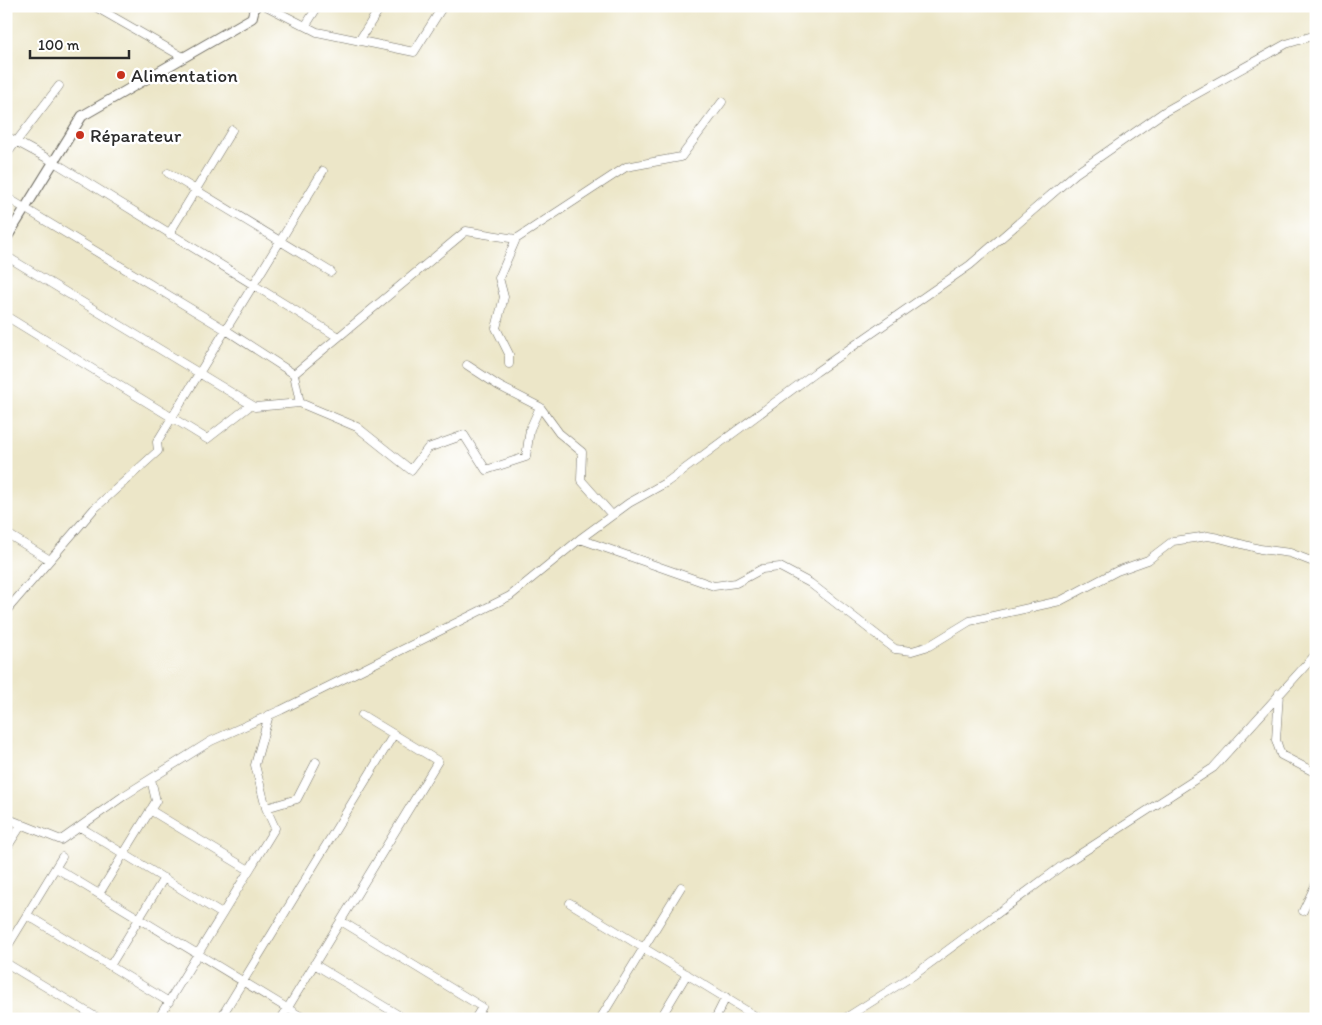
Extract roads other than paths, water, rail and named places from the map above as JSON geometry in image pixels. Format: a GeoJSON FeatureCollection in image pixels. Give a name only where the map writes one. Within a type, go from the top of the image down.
{"type":"FeatureCollection","features":[{"type":"Feature","properties":{"kind":"street"},"geometry":{"type":"LineString","coordinates":[[94,6],[183,57]]}},
{"type":"Feature","properties":{"kind":"street"},"geometry":{"type":"LineString","coordinates":[[6,239],[82,116],[252,18],[255,6]]}},
{"type":"Feature","properties":{"kind":"street"},"geometry":{"type":"LineString","coordinates":[[266,6],[317,32],[414,52],[443,6]]}},
{"type":"Feature","properties":{"kind":"street"},"geometry":{"type":"LineString","coordinates":[[306,25],[318,6]]}},
{"type":"Feature","properties":{"kind":"street"},"geometry":{"type":"LineString","coordinates":[[359,41],[381,6]]}},
{"type":"Feature","properties":{"kind":"street"},"geometry":{"type":"LineString","coordinates":[[6,818],[61,840],[211,741],[269,715],[510,596],[612,515],[629,503],[667,482],[816,372],[970,265],[1075,174],[1164,112],[1286,44],[1316,35]]}},
{"type":"Feature","properties":{"kind":"street"},"geometry":{"type":"LineString","coordinates":[[6,155],[59,86]]}},
{"type":"Feature","properties":{"kind":"street"},"geometry":{"type":"LineString","coordinates":[[509,364],[509,354],[496,328],[504,297],[499,278],[516,239],[626,167],[681,157],[722,102]]}},
{"type":"Feature","properties":{"kind":"street"},"geometry":{"type":"LineString","coordinates":[[169,234],[232,130]]}},
{"type":"Feature","properties":{"kind":"street"},"geometry":{"type":"LineString","coordinates":[[6,136],[54,162],[338,337]]}},
{"type":"Feature","properties":{"kind":"street"},"geometry":{"type":"LineString","coordinates":[[6,611],[94,509],[158,451],[157,442],[323,171]]}},
{"type":"Feature","properties":{"kind":"street"},"geometry":{"type":"LineString","coordinates":[[168,173],[331,272]]}},
{"type":"Feature","properties":{"kind":"street"},"geometry":{"type":"LineString","coordinates":[[6,196],[226,330],[294,374],[300,403]]}},
{"type":"Feature","properties":{"kind":"street"},"geometry":{"type":"LineString","coordinates":[[294,374],[466,231],[516,239]]}},
{"type":"Feature","properties":{"kind":"street"},"geometry":{"type":"LineString","coordinates":[[6,256],[251,405],[255,407],[300,403],[356,427],[411,470],[428,448],[464,435],[486,470],[526,457],[530,429],[540,407]]}},
{"type":"Feature","properties":{"kind":"street"},"geometry":{"type":"LineString","coordinates":[[6,316],[207,438],[251,405]]}},
{"type":"Feature","properties":{"kind":"street"},"geometry":{"type":"LineString","coordinates":[[467,364],[499,386],[540,407],[558,433],[582,452],[581,480],[612,515]]}},
{"type":"Feature","properties":{"kind":"street"},"geometry":{"type":"LineString","coordinates":[[6,533],[50,560]]}},
{"type":"Feature","properties":{"kind":"street"},"geometry":{"type":"LineString","coordinates":[[580,539],[714,586],[736,583],[762,569],[780,567],[810,583],[895,649],[912,651],[929,646],[970,620],[1060,601],[1117,571],[1148,560],[1173,541],[1208,536],[1260,549],[1290,553],[1316,563]]}},
{"type":"Feature","properties":{"kind":"street"},"geometry":{"type":"LineString","coordinates":[[844,1019],[914,975],[1062,865],[1213,768],[1316,654]]}},
{"type":"Feature","properties":{"kind":"street"},"geometry":{"type":"LineString","coordinates":[[1279,693],[1276,740],[1280,755],[1316,773]]}},
{"type":"Feature","properties":{"kind":"street"},"geometry":{"type":"LineString","coordinates":[[158,1019],[275,828],[266,808],[255,765],[269,715]]}},
{"type":"Feature","properties":{"kind":"street"},"geometry":{"type":"LineString","coordinates":[[281,1019],[438,761],[362,715]]}},
{"type":"Feature","properties":{"kind":"street"},"geometry":{"type":"LineString","coordinates":[[220,1019],[394,734]]}},
{"type":"Feature","properties":{"kind":"street"},"geometry":{"type":"LineString","coordinates":[[266,808],[296,798],[316,762]]}},
{"type":"Feature","properties":{"kind":"street"},"geometry":{"type":"LineString","coordinates":[[99,894],[156,801],[152,779]]}},
{"type":"Feature","properties":{"kind":"street"},"geometry":{"type":"LineString","coordinates":[[150,810],[249,870]]}},
{"type":"Feature","properties":{"kind":"street"},"geometry":{"type":"LineString","coordinates":[[6,849],[22,824]]}},
{"type":"Feature","properties":{"kind":"street"},"geometry":{"type":"LineString","coordinates":[[80,827],[222,914]]}},
{"type":"Feature","properties":{"kind":"street"},"geometry":{"type":"LineString","coordinates":[[6,949],[62,858]]}},
{"type":"Feature","properties":{"kind":"street"},"geometry":{"type":"LineString","coordinates":[[56,868],[305,1019]]}},
{"type":"Feature","properties":{"kind":"street"},"geometry":{"type":"LineString","coordinates":[[110,966],[164,878]]}},
{"type":"Feature","properties":{"kind":"street"},"geometry":{"type":"LineString","coordinates":[[1302,911],[1316,884]]}},
{"type":"Feature","properties":{"kind":"street"},"geometry":{"type":"LineString","coordinates":[[600,1019],[680,887]]}},
{"type":"Feature","properties":{"kind":"street"},"geometry":{"type":"LineString","coordinates":[[570,902],[760,1019]]}},
{"type":"Feature","properties":{"kind":"street"},"geometry":{"type":"LineString","coordinates":[[27,916],[169,1002]]}},
{"type":"Feature","properties":{"kind":"street"},"geometry":{"type":"LineString","coordinates":[[341,921],[482,1007],[475,1019]]}},
{"type":"Feature","properties":{"kind":"street"},"geometry":{"type":"LineString","coordinates":[[6,963],[99,1019]]}},
{"type":"Feature","properties":{"kind":"street"},"geometry":{"type":"LineString","coordinates":[[314,964],[406,1019]]}},
{"type":"Feature","properties":{"kind":"street"},"geometry":{"type":"LineString","coordinates":[[660,1019],[688,974]]}},
{"type":"Feature","properties":{"kind":"street"},"geometry":{"type":"LineString","coordinates":[[715,1019],[726,997]]}},
{"type":"Feature","properties":{"kind":"place","name":"Alimentation"},"geometry":{"type":"Point","coordinates":[121,75]}},
{"type":"Feature","properties":{"kind":"place","name":"Réparateur"},"geometry":{"type":"Point","coordinates":[80,135]}}]}
